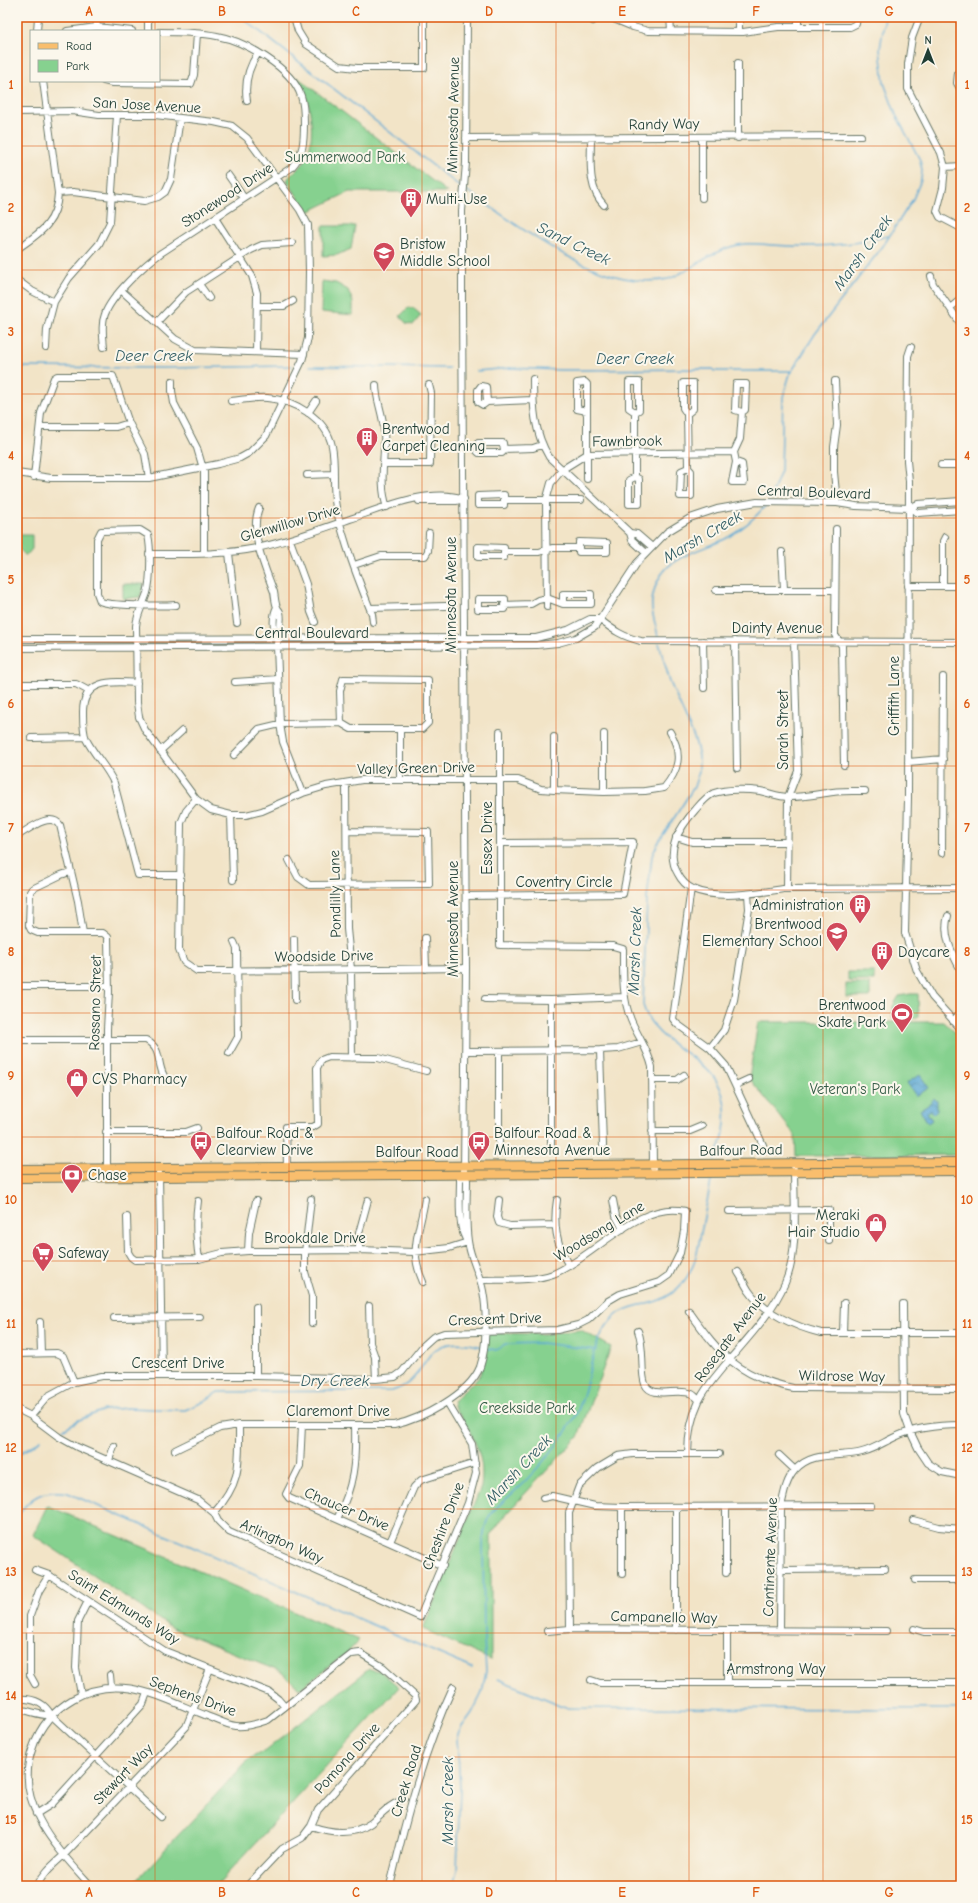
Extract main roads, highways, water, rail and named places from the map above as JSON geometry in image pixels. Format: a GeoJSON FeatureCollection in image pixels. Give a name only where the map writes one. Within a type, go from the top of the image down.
{"type":"FeatureCollection","features":[{"type":"Feature","properties":{"kind":"main road","name":"Balfour Road"},"geometry":{"type":"LineString","coordinates":[[721,1169],[794,1164],[961,1162]]}},
{"type":"Feature","properties":{"kind":"main road","name":"Balfour Road"},"geometry":{"type":"LineString","coordinates":[[17,1169],[287,1167],[464,1170]]}},
{"type":"Feature","properties":{"kind":"main road","name":"Balfour Road"},"geometry":{"type":"LineString","coordinates":[[17,1178],[159,1177],[464,1170],[721,1169],[794,1172],[961,1171]]}},
{"type":"Feature","properties":{"kind":"water"},"geometry":{"type":"Polygon","coordinates":[[[920,1075],[929,1088],[916,1096],[907,1083],[920,1075]]]}},
{"type":"Feature","properties":{"kind":"water"},"geometry":{"type":"Polygon","coordinates":[[[934,1098],[937,1101],[937,1110],[933,1114],[930,1110],[927,1112],[932,1120],[928,1123],[920,1110],[927,1106],[934,1098]]]}},
{"type":"Feature","properties":{"kind":"waterway","name":"Sand Creek"},"geometry":{"type":"LineString","coordinates":[[241,17],[462,188]]}},
{"type":"Feature","properties":{"kind":"waterway","name":"Marsh Creek"},"geometry":{"type":"LineString","coordinates":[[770,499],[781,471],[783,397],[790,374],[815,334],[883,246],[913,199],[921,180],[922,170],[920,160],[896,115],[884,83],[880,49],[885,17]]}},
{"type":"Feature","properties":{"kind":"waterway","name":"Sand Creek"},"geometry":{"type":"LineString","coordinates":[[466,190],[510,221],[561,253],[588,266],[615,276],[642,281],[670,279],[727,248],[744,244],[826,246],[863,242],[888,236]]}},
{"type":"Feature","properties":{"kind":"waterway","name":"Deer Creek"},"geometry":{"type":"LineString","coordinates":[[17,367],[160,368],[292,366]]}},
{"type":"Feature","properties":{"kind":"waterway","name":"Deer Creek"},"geometry":{"type":"LineString","coordinates":[[310,366],[449,368]]}},
{"type":"Feature","properties":{"kind":"waterway","name":"Deer Creek"},"geometry":{"type":"LineString","coordinates":[[477,371],[510,368],[562,370],[713,369],[714,371],[792,372]]}},
{"type":"Feature","properties":{"kind":"waterway","name":"Marsh Creek"},"geometry":{"type":"LineString","coordinates":[[658,640],[653,616],[652,601],[656,586],[662,574],[670,565],[680,558],[733,535],[758,514],[767,504]]}},
{"type":"Feature","properties":{"kind":"waterway","name":"Marsh Creek"},"geometry":{"type":"LineString","coordinates":[[659,643],[670,682],[695,740],[699,756],[699,771],[694,787],[658,843],[652,856],[647,898],[643,1005],[652,1023],[664,1037],[708,1071],[719,1085],[725,1105],[724,1131],[722,1142],[715,1160]]}},
{"type":"Feature","properties":{"kind":"waterway","name":"Marsh Creek"},"geometry":{"type":"LineString","coordinates":[[451,1886],[457,1870],[460,1788],[457,1737],[482,1693],[486,1671],[484,1639],[483,1538],[487,1520],[496,1508],[532,1474],[567,1430],[579,1407],[595,1349],[608,1323],[619,1313],[625,1310],[666,1297],[680,1286],[690,1272],[697,1253],[712,1176]]}},
{"type":"Feature","properties":{"kind":"waterway","name":"Dry Creek"},"geometry":{"type":"LineString","coordinates":[[62,1430],[79,1420],[104,1410],[127,1408],[185,1410],[203,1402],[218,1392],[392,1391],[406,1385],[415,1376],[428,1357],[435,1350],[446,1344],[461,1343],[483,1347]]}},
{"type":"Feature","properties":{"kind":"waterway","name":"Dry Creek"},"geometry":{"type":"LineString","coordinates":[[486,1348],[496,1350],[505,1344],[542,1343],[596,1350]]}},
{"type":"Feature","properties":{"kind":"waterway","name":"Dry Creek"},"geometry":{"type":"LineString","coordinates":[[17,1455],[41,1440]]}},
{"type":"Feature","properties":{"kind":"waterway"},"geometry":{"type":"LineString","coordinates":[[17,1518],[26,1505],[44,1493],[68,1493],[472,1668]]}},
{"type":"Feature","properties":{"kind":"waterway"},"geometry":{"type":"LineString","coordinates":[[498,1679],[568,1708],[961,1709]]}},
{"type":"Feature","properties":{"kind":"place","name":"Multi-Use"},"geometry":{"type":"Point","coordinates":[411,218]}},
{"type":"Feature","properties":{"kind":"place","name":"Bristow Middle School"},"geometry":{"type":"Point","coordinates":[384,272]}},
{"type":"Feature","properties":{"kind":"place","name":"Brentwood Carpet Cleaning"},"geometry":{"type":"Point","coordinates":[367,458]}},
{"type":"Feature","properties":{"kind":"place","name":"Administration"},"geometry":{"type":"Point","coordinates":[860,924]}},
{"type":"Feature","properties":{"kind":"place","name":"Brentwood Elementary School"},"geometry":{"type":"Point","coordinates":[837,952]}},
{"type":"Feature","properties":{"kind":"place","name":"Daycare"},"geometry":{"type":"Point","coordinates":[882,972]}},
{"type":"Feature","properties":{"kind":"place","name":"Brentwood Skate Park"},"geometry":{"type":"Point","coordinates":[902,1034]}},
{"type":"Feature","properties":{"kind":"place","name":"CVS Pharmacy"},"geometry":{"type":"Point","coordinates":[77,1098]}},
{"type":"Feature","properties":{"kind":"place","name":"Balfour Road & Clearview Drive"},"geometry":{"type":"Point","coordinates":[201,1162]}},
{"type":"Feature","properties":{"kind":"place","name":"Balfour Road & Minnesota Avenue"},"geometry":{"type":"Point","coordinates":[479,1162]}},
{"type":"Feature","properties":{"kind":"place","name":"Chase"},"geometry":{"type":"Point","coordinates":[72,1194]}},
{"type":"Feature","properties":{"kind":"place","name":"Meraki Hair Studio"},"geometry":{"type":"Point","coordinates":[876,1244]}},
{"type":"Feature","properties":{"kind":"place","name":"Safeway"},"geometry":{"type":"Point","coordinates":[43,1272]}},
{"type":"Feature","properties":{"kind":"park label","name":"Summerwood Park"},"geometry":{"type":"Point","coordinates":[345,157]}},
{"type":"Feature","properties":{"kind":"park label","name":"Veteran's Park"},"geometry":{"type":"Point","coordinates":[855,1089]}},
{"type":"Feature","properties":{"kind":"park label","name":"Creekside Park"},"geometry":{"type":"Point","coordinates":[527,1408]}}]}
